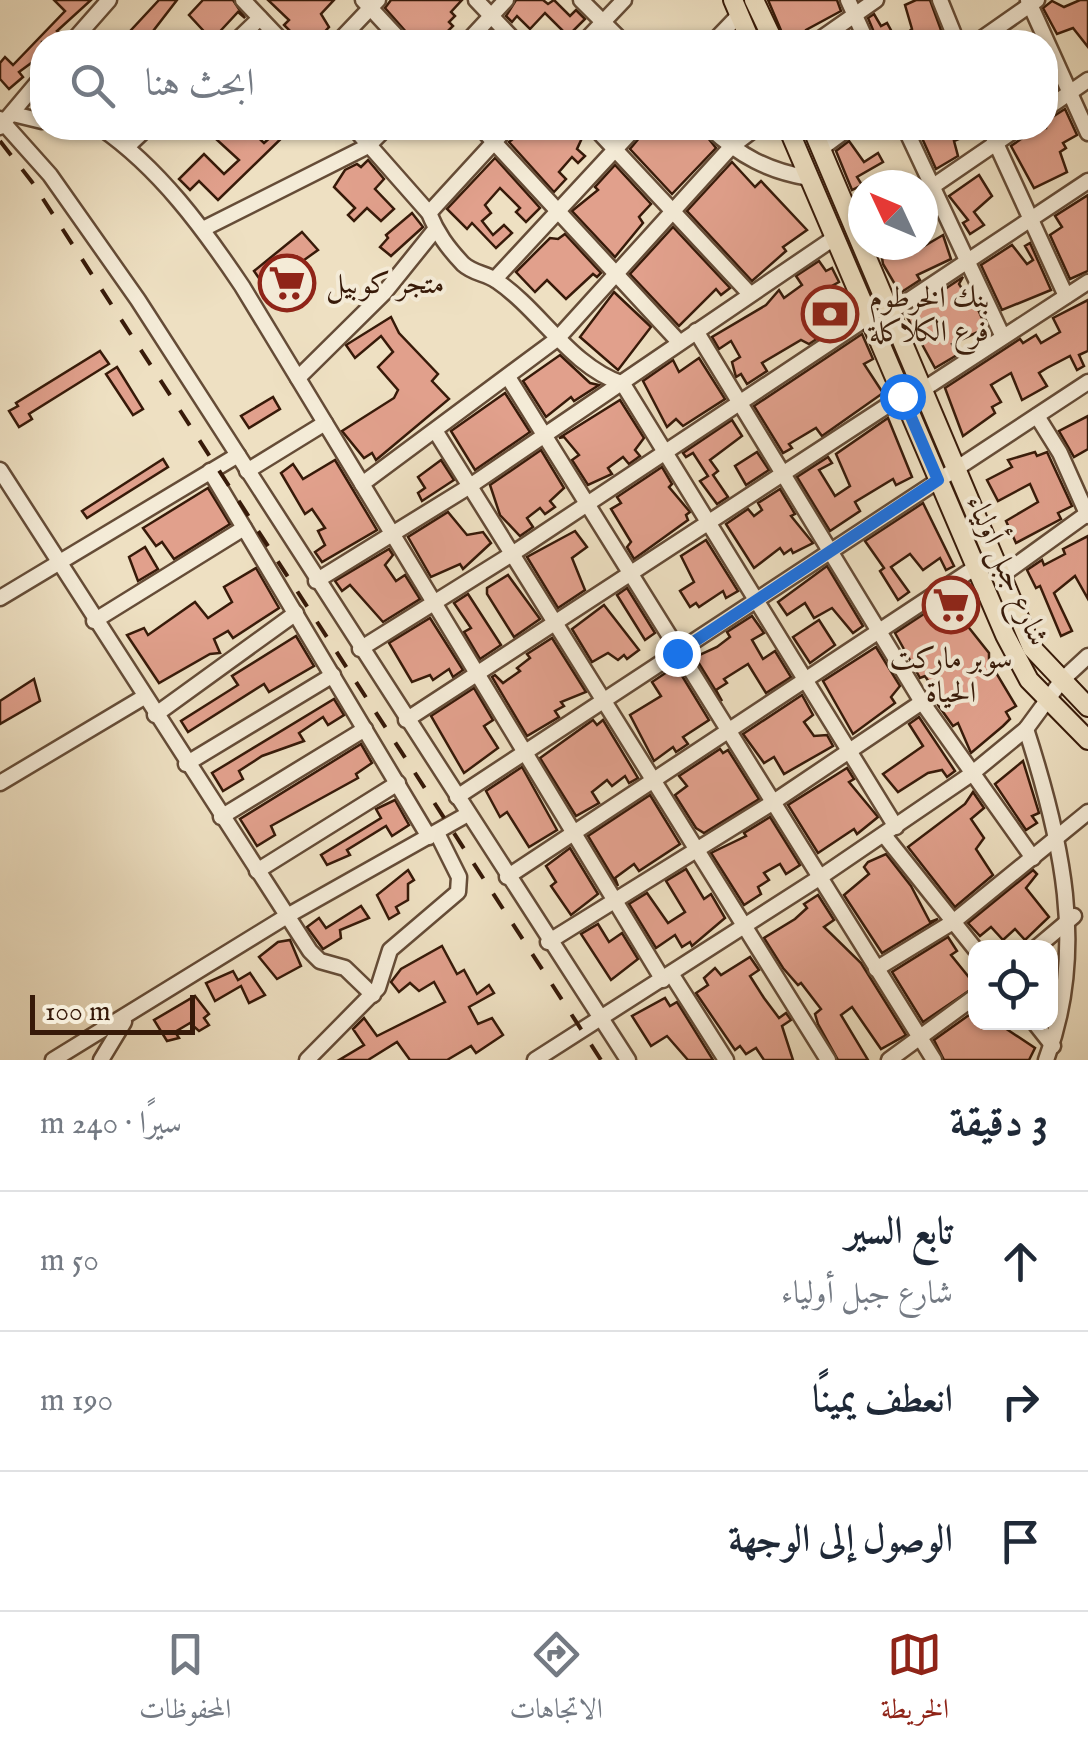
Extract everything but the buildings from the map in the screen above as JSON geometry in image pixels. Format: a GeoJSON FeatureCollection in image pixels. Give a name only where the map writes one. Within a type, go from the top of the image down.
{"type":"FeatureCollection","features":[{"type":"Feature","properties":{"kind":"main road"},"geometry":{"type":"LineString","coordinates":[[754,0],[768,30]]}},
{"type":"Feature","properties":{"kind":"main road"},"geometry":{"type":"LineString","coordinates":[[736,7],[746,30]]}},
{"type":"Feature","properties":{"kind":"main road","name":"شارع جبل أولياء"},"geometry":{"type":"LineString","coordinates":[[793,140],[867,318],[1025,675],[1088,740]]}},
{"type":"Feature","properties":{"kind":"main road","name":"شارع جبل أولياء"},"geometry":{"type":"LineString","coordinates":[[818,140],[848,205]]}},
{"type":"Feature","properties":{"kind":"main road","name":"شارع جبل أولياء"},"geometry":{"type":"LineString","coordinates":[[871,260],[1032,648],[1088,707]]}},
{"type":"Feature","properties":{"kind":"street"},"geometry":{"type":"LineString","coordinates":[[83,30],[109,0]]}},
{"type":"Feature","properties":{"kind":"street"},"geometry":{"type":"LineString","coordinates":[[244,0],[272,30]]}},
{"type":"Feature","properties":{"kind":"street"},"geometry":{"type":"LineString","coordinates":[[476,0],[505,30]]}},
{"type":"Feature","properties":{"kind":"street"},"geometry":{"type":"LineString","coordinates":[[479,30],[506,0]]}},
{"type":"Feature","properties":{"kind":"street"},"geometry":{"type":"LineString","coordinates":[[581,0],[609,30]]}},
{"type":"Feature","properties":{"kind":"street"},"geometry":{"type":"LineString","coordinates":[[595,30],[624,0]]}},
{"type":"Feature","properties":{"kind":"street"},"geometry":{"type":"LineString","coordinates":[[828,30],[851,7],[876,0]]}},
{"type":"Feature","properties":{"kind":"street"},"geometry":{"type":"LineString","coordinates":[[940,0],[953,30]]}},
{"type":"Feature","properties":{"kind":"street"},"geometry":{"type":"LineString","coordinates":[[994,30],[1032,2],[1044,30]]}},
{"type":"Feature","properties":{"kind":"street"},"geometry":{"type":"LineString","coordinates":[[348,30],[371,3],[392,30]]}},
{"type":"Feature","properties":{"kind":"street"},"geometry":{"type":"LineString","coordinates":[[721,30],[736,7]]}},
{"type":"Feature","properties":{"kind":"street"},"geometry":{"type":"LineString","coordinates":[[851,7],[862,30]]}},
{"type":"Feature","properties":{"kind":"street"},"geometry":{"type":"LineString","coordinates":[[248,30],[260,18]]}},
{"type":"Feature","properties":{"kind":"street"},"geometry":{"type":"LineString","coordinates":[[1058,62],[1088,132]]}},
{"type":"Feature","properties":{"kind":"street"},"geometry":{"type":"LineString","coordinates":[[1058,101],[1088,80]]}},
{"type":"Feature","properties":{"kind":"street"},"geometry":{"type":"LineString","coordinates":[[4,121],[30,91]]}},
{"type":"Feature","properties":{"kind":"street"},"geometry":{"type":"LineString","coordinates":[[4,121],[30,121]]}},
{"type":"Feature","properties":{"kind":"street"},"geometry":{"type":"LineString","coordinates":[[4,121],[76,209],[628,1060]]}},
{"type":"Feature","properties":{"kind":"street"},"geometry":{"type":"LineString","coordinates":[[119,140],[204,229],[615,903],[726,1060]]}},
{"type":"Feature","properties":{"kind":"street"},"geometry":{"type":"LineString","coordinates":[[128,146],[135,140]]}},
{"type":"Feature","properties":{"kind":"street"},"geometry":{"type":"LineString","coordinates":[[363,140],[429,213],[434,230],[474,273],[495,279],[557,339],[600,373],[623,384],[850,750],[890,831],[968,940]]}},
{"type":"Feature","properties":{"kind":"street"},"geometry":{"type":"LineString","coordinates":[[204,229],[374,140]]}},
{"type":"Feature","properties":{"kind":"street"},"geometry":{"type":"LineString","coordinates":[[606,140],[749,294]]}},
{"type":"Feature","properties":{"kind":"street"},"geometry":{"type":"LineString","coordinates":[[495,279],[624,140]]}},
{"type":"Feature","properties":{"kind":"street"},"geometry":{"type":"LineString","coordinates":[[723,140],[764,167],[810,178]]}},
{"type":"Feature","properties":{"kind":"street"},"geometry":{"type":"LineString","coordinates":[[362,484],[557,339],[740,140]]}},
{"type":"Feature","properties":{"kind":"street"},"geometry":{"type":"LineString","coordinates":[[822,148],[833,140]]}},
{"type":"Feature","properties":{"kind":"street"},"geometry":{"type":"LineString","coordinates":[[910,140],[921,170]]}},
{"type":"Feature","properties":{"kind":"street"},"geometry":{"type":"LineString","coordinates":[[994,140],[1066,296]]}},
{"type":"Feature","properties":{"kind":"street"},"geometry":{"type":"LineString","coordinates":[[938,183],[1000,140]]}},
{"type":"Feature","properties":{"kind":"street"},"geometry":{"type":"LineString","coordinates":[[429,213],[494,142],[679,342]]}},
{"type":"Feature","properties":{"kind":"street"},"geometry":{"type":"LineString","coordinates":[[890,312],[1088,181]]}},
{"type":"Feature","properties":{"kind":"street"},"geometry":{"type":"LineString","coordinates":[[938,208],[1002,335]]}},
{"type":"Feature","properties":{"kind":"street"},"geometry":{"type":"LineString","coordinates":[[298,378],[384,294],[434,230]]}},
{"type":"Feature","properties":{"kind":"street"},"geometry":{"type":"LineString","coordinates":[[316,581],[470,486],[834,238]]}},
{"type":"Feature","properties":{"kind":"street"},"geometry":{"type":"LineString","coordinates":[[924,389],[1088,282]]}},
{"type":"Feature","properties":{"kind":"street"},"geometry":{"type":"LineString","coordinates":[[360,649],[512,554],[867,318]]}},
{"type":"Feature","properties":{"kind":"street"},"geometry":{"type":"LineString","coordinates":[[696,330],[922,702],[970,775],[1033,858]]}},
{"type":"Feature","properties":{"kind":"street"},"geometry":{"type":"LineString","coordinates":[[508,377],[934,1060]]}},
{"type":"Feature","properties":{"kind":"street"},"geometry":{"type":"LineString","coordinates":[[457,797],[1088,382]]}},
{"type":"Feature","properties":{"kind":"street"},"geometry":{"type":"LineString","coordinates":[[406,720],[902,396]]}},
{"type":"Feature","properties":{"kind":"street"},"geometry":{"type":"LineString","coordinates":[[1004,573],[1088,514],[1060,453],[1037,416]]}},
{"type":"Feature","properties":{"kind":"street"},"geometry":{"type":"LineString","coordinates":[[247,470],[325,423]]}},
{"type":"Feature","properties":{"kind":"street"},"geometry":{"type":"LineString","coordinates":[[436,432],[828,1060]]}},
{"type":"Feature","properties":{"kind":"street"},"geometry":{"type":"LineString","coordinates":[[0,598],[238,455]]}},
{"type":"Feature","properties":{"kind":"street"},"geometry":{"type":"LineString","coordinates":[[0,470],[186,764],[315,957],[344,968],[373,995]]}},
{"type":"Feature","properties":{"kind":"street"},"geometry":{"type":"LineString","coordinates":[[210,471],[459,877],[458,892],[386,954],[381,983],[373,995],[307,1060]]}},
{"type":"Feature","properties":{"kind":"street"},"geometry":{"type":"LineString","coordinates":[[94,620],[244,528]]}},
{"type":"Feature","properties":{"kind":"street"},"geometry":{"type":"LineString","coordinates":[[507,877],[976,567]]}},
{"type":"Feature","properties":{"kind":"street"},"geometry":{"type":"LineString","coordinates":[[155,715],[296,613]]}},
{"type":"Feature","properties":{"kind":"street"},"geometry":{"type":"LineString","coordinates":[[535,1060],[668,978],[970,775],[1026,729],[1050,702],[1062,680],[1088,656]]}},
{"type":"Feature","properties":{"kind":"street"},"geometry":{"type":"LineString","coordinates":[[186,764],[333,675]]}},
{"type":"Feature","properties":{"kind":"street"},"geometry":{"type":"LineString","coordinates":[[0,783],[144,698]]}},
{"type":"Feature","properties":{"kind":"street"},"geometry":{"type":"LineString","coordinates":[[548,942],[615,903],[922,702]]}},
{"type":"Feature","properties":{"kind":"street"},"geometry":{"type":"LineString","coordinates":[[221,818],[366,729]]}},
{"type":"Feature","properties":{"kind":"street"},"geometry":{"type":"LineString","coordinates":[[1026,729],[1060,837],[1077,953],[1050,1053]]}},
{"type":"Feature","properties":{"kind":"street"},"geometry":{"type":"LineString","coordinates":[[257,871],[398,783]]}},
{"type":"Feature","properties":{"kind":"street"},"geometry":{"type":"LineString","coordinates":[[876,968],[953,922],[1088,812]]}},
{"type":"Feature","properties":{"kind":"street"},"geometry":{"type":"LineString","coordinates":[[58,1058],[287,916],[468,814]]}},
{"type":"Feature","properties":{"kind":"street"},"geometry":{"type":"LineString","coordinates":[[1046,940],[1074,916]]}},
{"type":"Feature","properties":{"kind":"street"},"geometry":{"type":"LineString","coordinates":[[889,1060],[968,1002]]}},
{"type":"Feature","properties":{"kind":"street"},"geometry":{"type":"LineString","coordinates":[[100,1060],[128,1017]]}},
{"type":"Feature","properties":{"kind":"street"},"geometry":{"type":"LineString","coordinates":[[1038,1030],[1050,1053]]}},
{"type":"Feature","properties":{"kind":"railway"},"geometry":{"type":"LineString","coordinates":[[0,141],[32,182],[601,1060]]}},
{"type":"Feature","properties":{"kind":"place","name":"متجر كوبيل"},"geometry":{"type":"Point","coordinates":[287,283]}},
{"type":"Feature","properties":{"kind":"place","name":"بنك الخرطوم فرع الكلاكلة"},"geometry":{"type":"Point","coordinates":[830,314]}},
{"type":"Feature","properties":{"kind":"place","name":"سوبر ماركت الحياة"},"geometry":{"type":"Point","coordinates":[951,605]}},
{"type":"Feature","properties":{"kind":"route"},"geometry":{"type":"LineString","coordinates":[[677,653],[938,480],[902,396]]}}]}
